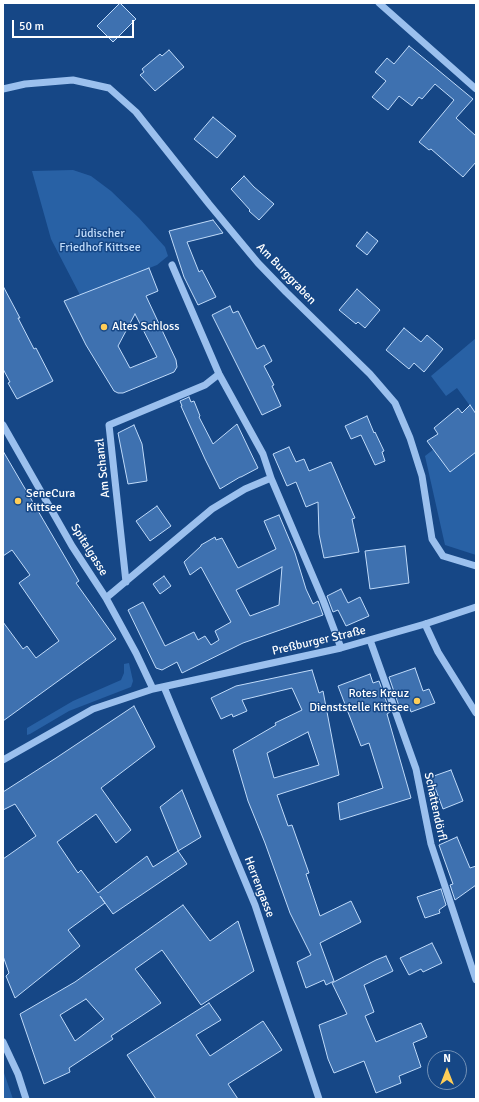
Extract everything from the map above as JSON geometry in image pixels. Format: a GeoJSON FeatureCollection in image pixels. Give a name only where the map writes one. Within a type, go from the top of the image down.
{"type":"FeatureCollection","features":[{"type":"Feature","properties":{"kind":"street"},"geometry":{"type":"LineString","coordinates":[[379,3],[476,89]]}},
{"type":"Feature","properties":{"kind":"street","name":"Am Burggraben"},"geometry":{"type":"LineString","coordinates":[[3,89],[24,84],[72,80],[110,88],[136,112],[258,263],[370,374],[395,403],[410,438],[422,476],[432,540],[443,556],[476,566]]}},
{"type":"Feature","properties":{"kind":"street"},"geometry":{"type":"LineString","coordinates":[[172,264],[219,374],[263,454],[271,478],[323,600],[341,648]]}},
{"type":"Feature","properties":{"kind":"street","name":"Am Schanzl"},"geometry":{"type":"LineString","coordinates":[[126,582],[110,425],[205,385],[219,374]]}},
{"type":"Feature","properties":{"kind":"street","name":"Spitalgasse"},"geometry":{"type":"LineString","coordinates":[[3,425],[72,546],[106,598],[136,653],[153,689]]}},
{"type":"Feature","properties":{"kind":"street"},"geometry":{"type":"LineString","coordinates":[[106,598],[212,509],[245,489],[271,478]]}},
{"type":"Feature","properties":{"kind":"street","name":"Preßburger Straße"},"geometry":{"type":"LineString","coordinates":[[3,760],[93,709],[153,689],[341,648],[425,624],[476,607]]}},
{"type":"Feature","properties":{"kind":"street"},"geometry":{"type":"LineString","coordinates":[[425,624],[438,652],[476,713]]}},
{"type":"Feature","properties":{"kind":"street","name":"Schattendörfl"},"geometry":{"type":"LineString","coordinates":[[370,640],[416,769],[431,844],[476,980]]}},
{"type":"Feature","properties":{"kind":"street","name":"Herrengasse"},"geometry":{"type":"LineString","coordinates":[[164,687],[256,905],[319,1099]]}},
{"type":"Feature","properties":{"kind":"street"},"geometry":{"type":"LineString","coordinates":[[3,1042],[18,1074],[26,1099]]}},
{"type":"Feature","properties":{"kind":"green space","name":"Jüdischer Friedhof Kittsee"},"geometry":{"type":"Polygon","coordinates":[[[73,170],[91,176],[111,191],[139,218],[165,247],[168,256],[157,265],[80,295],[51,239],[32,171],[73,170]]]}},
{"type":"Feature","properties":{"kind":"green space"},"geometry":{"type":"Polygon","coordinates":[[[476,338],[476,414],[457,388],[446,396],[431,376],[476,338]]]}},
{"type":"Feature","properties":{"kind":"green space"},"geometry":{"type":"Polygon","coordinates":[[[434,449],[450,472],[476,452],[476,555],[445,545],[425,456],[434,449]]]}},
{"type":"Feature","properties":{"kind":"green space"},"geometry":{"type":"Polygon","coordinates":[[[129,663],[133,681],[131,687],[69,711],[27,735],[27,728],[73,701],[121,680],[124,673],[124,664],[129,663]]]}},
{"type":"Feature","properties":{"kind":"green space"},"geometry":{"type":"Polygon","coordinates":[[[3,1070],[13,1099],[3,1099],[3,1070]]]}},
{"type":"Feature","properties":{"kind":"building"},"geometry":{"type":"Polygon","coordinates":[[[120,3],[136,19],[113,42],[97,26],[120,3]]]}},
{"type":"Feature","properties":{"kind":"building"},"geometry":{"type":"Polygon","coordinates":[[[409,46],[473,99],[456,118],[476,136],[476,162],[463,177],[431,149],[429,150],[419,142],[454,100],[435,84],[422,99],[419,97],[412,106],[399,96],[388,110],[372,97],[386,81],[375,72],[387,58],[394,64],[409,46]]]}},
{"type":"Feature","properties":{"kind":"building"},"geometry":{"type":"Polygon","coordinates":[[[169,50],[184,67],[155,91],[140,75],[144,72],[142,69],[160,54],[162,56],[169,50]]]}},
{"type":"Feature","properties":{"kind":"building"},"geometry":{"type":"Polygon","coordinates":[[[213,117],[236,136],[217,158],[194,139],[213,117]]]}},
{"type":"Feature","properties":{"kind":"building"},"geometry":{"type":"Polygon","coordinates":[[[244,176],[254,187],[274,204],[259,220],[249,211],[250,210],[231,189],[244,176]]]}},
{"type":"Feature","properties":{"kind":"building"},"geometry":{"type":"Polygon","coordinates":[[[213,220],[223,233],[187,242],[199,272],[202,270],[216,297],[198,305],[184,277],[169,231],[213,220]]]}},
{"type":"Feature","properties":{"kind":"building"},"geometry":{"type":"Polygon","coordinates":[[[367,232],[378,241],[367,255],[356,246],[367,232]]]}},
{"type":"Feature","properties":{"kind":"building","name":"Altes Schloss"},"geometry":{"type":"Polygon","coordinates":[[[149,268],[158,291],[146,296],[176,360],[177,367],[174,372],[123,393],[114,391],[86,345],[64,301],[149,268]],[[135,314],[118,346],[130,368],[157,357],[135,314]]]}},
{"type":"Feature","properties":{"kind":"building"},"geometry":{"type":"Polygon","coordinates":[[[3,286],[34,349],[36,348],[53,381],[17,399],[8,383],[10,382],[3,369],[3,286]]]}},
{"type":"Feature","properties":{"kind":"building"},"geometry":{"type":"Polygon","coordinates":[[[357,289],[380,310],[365,328],[358,322],[356,324],[339,310],[357,289]]]}},
{"type":"Feature","properties":{"kind":"building"},"geometry":{"type":"Polygon","coordinates":[[[230,306],[233,313],[238,311],[257,349],[264,345],[272,361],[264,366],[274,385],[272,386],[281,406],[262,415],[212,315],[230,306]]]}},
{"type":"Feature","properties":{"kind":"building"},"geometry":{"type":"Polygon","coordinates":[[[404,328],[421,342],[427,335],[443,349],[424,372],[414,363],[409,369],[386,350],[404,328]]]}},
{"type":"Feature","properties":{"kind":"building"},"geometry":{"type":"Polygon","coordinates":[[[189,397],[191,402],[194,401],[200,416],[199,417],[213,444],[237,424],[258,468],[220,489],[181,406],[180,401],[189,397]]]}},
{"type":"Feature","properties":{"kind":"building"},"geometry":{"type":"Polygon","coordinates":[[[470,405],[476,414],[476,452],[450,472],[427,441],[438,434],[434,428],[458,408],[462,413],[470,405]]]}},
{"type":"Feature","properties":{"kind":"building"},"geometry":{"type":"Polygon","coordinates":[[[367,416],[384,451],[382,452],[385,461],[375,465],[361,435],[351,439],[345,426],[367,416]]]}},
{"type":"Feature","properties":{"kind":"building"},"geometry":{"type":"Polygon","coordinates":[[[134,425],[142,444],[147,481],[128,484],[118,433],[134,425]]]}},
{"type":"Feature","properties":{"kind":"building"},"geometry":{"type":"Polygon","coordinates":[[[289,447],[296,462],[304,459],[309,471],[331,462],[355,518],[352,519],[359,552],[324,558],[319,534],[318,502],[306,507],[296,482],[287,486],[273,454],[289,447]]]}},
{"type":"Feature","properties":{"kind":"building"},"geometry":{"type":"Polygon","coordinates":[[[3,451],[79,581],[76,583],[116,639],[3,721],[3,622],[23,649],[27,646],[36,658],[59,641],[19,583],[30,575],[12,550],[3,556],[3,451]]]}},
{"type":"Feature","properties":{"kind":"building"},"geometry":{"type":"Polygon","coordinates":[[[157,506],[171,526],[150,541],[136,521],[157,506]]]}},
{"type":"Feature","properties":{"kind":"building"},"geometry":{"type":"Polygon","coordinates":[[[279,515],[295,553],[306,589],[313,604],[318,601],[323,615],[243,643],[182,673],[177,662],[162,670],[156,668],[128,610],[143,602],[165,646],[194,632],[198,640],[205,636],[211,645],[219,640],[215,631],[231,622],[201,567],[190,575],[184,562],[201,545],[215,537],[216,540],[222,538],[238,568],[276,549],[264,521],[279,515]],[[282,567],[236,590],[250,616],[279,605],[282,567]]]}},
{"type":"Feature","properties":{"kind":"building"},"geometry":{"type":"Polygon","coordinates":[[[405,546],[409,583],[370,589],[365,551],[405,546]]]}},
{"type":"Feature","properties":{"kind":"building"},"geometry":{"type":"Polygon","coordinates":[[[164,576],[171,586],[160,594],[153,584],[164,576]]]}},
{"type":"Feature","properties":{"kind":"building"},"geometry":{"type":"Polygon","coordinates":[[[341,589],[348,603],[360,597],[369,616],[346,626],[338,610],[333,612],[327,596],[341,589]]]}},
{"type":"Feature","properties":{"kind":"building"},"geometry":{"type":"Polygon","coordinates":[[[415,668],[423,691],[429,689],[435,703],[411,712],[409,706],[400,709],[389,677],[415,668]]]}},
{"type":"Feature","properties":{"kind":"building"},"geometry":{"type":"Polygon","coordinates":[[[312,670],[319,693],[323,691],[339,775],[277,795],[288,826],[292,825],[309,873],[306,874],[320,916],[351,901],[361,922],[320,943],[334,981],[326,985],[324,980],[306,988],[297,962],[311,955],[290,913],[248,801],[233,750],[276,725],[275,723],[302,710],[292,688],[242,700],[247,711],[233,717],[232,714],[221,719],[211,698],[236,686],[312,670]],[[308,732],[267,753],[274,778],[319,765],[308,732]]]}},
{"type":"Feature","properties":{"kind":"building"},"geometry":{"type":"Polygon","coordinates":[[[370,674],[373,683],[379,681],[390,712],[387,714],[411,798],[340,820],[338,803],[383,788],[369,743],[361,746],[338,686],[370,674]]]}},
{"type":"Feature","properties":{"kind":"building"},"geometry":{"type":"Polygon","coordinates":[[[134,706],[155,747],[101,788],[131,830],[116,843],[96,814],[57,842],[78,873],[81,870],[98,893],[147,856],[153,867],[178,851],[187,864],[113,914],[100,896],[105,903],[68,930],[80,946],[15,998],[6,976],[9,973],[3,956],[3,859],[36,836],[15,804],[3,810],[3,792],[134,706]]]}},
{"type":"Feature","properties":{"kind":"building"},"geometry":{"type":"Polygon","coordinates":[[[451,770],[463,801],[443,809],[431,777],[451,770]]]}},
{"type":"Feature","properties":{"kind":"building"},"geometry":{"type":"Polygon","coordinates":[[[182,790],[201,837],[178,851],[160,807],[182,790]]]}},
{"type":"Feature","properties":{"kind":"building"},"geometry":{"type":"Polygon","coordinates":[[[457,837],[470,868],[476,866],[476,885],[455,900],[450,885],[453,884],[439,845],[457,837]]]}},
{"type":"Feature","properties":{"kind":"building"},"geometry":{"type":"Polygon","coordinates":[[[441,889],[446,905],[439,910],[440,913],[425,918],[417,897],[441,889]]]}},
{"type":"Feature","properties":{"kind":"building"},"geometry":{"type":"Polygon","coordinates":[[[183,905],[210,941],[238,921],[254,971],[201,1005],[162,950],[135,969],[161,1003],[111,1036],[113,1039],[69,1068],[70,1072],[44,1084],[20,1014],[75,982],[183,905]],[[86,999],[60,1015],[75,1041],[104,1019],[86,999]]]}},
{"type":"Feature","properties":{"kind":"building"},"geometry":{"type":"Polygon","coordinates":[[[432,943],[442,963],[423,972],[421,969],[409,975],[400,958],[432,943]]]}},
{"type":"Feature","properties":{"kind":"building"},"geometry":{"type":"Polygon","coordinates":[[[386,956],[393,971],[364,985],[374,1012],[365,1016],[376,1042],[421,1023],[427,1037],[413,1043],[421,1067],[399,1076],[401,1083],[376,1093],[364,1061],[334,1073],[328,1059],[319,1025],[347,1014],[332,983],[386,956]]]}},
{"type":"Feature","properties":{"kind":"building"},"geometry":{"type":"Polygon","coordinates":[[[209,1003],[221,1020],[196,1035],[210,1056],[263,1021],[282,1050],[228,1084],[238,1099],[156,1099],[127,1055],[209,1003]]]}},
{"type":"Feature","properties":{"kind":"place","name":"Altes Schloss"},"geometry":{"type":"Point","coordinates":[104,327]}},
{"type":"Feature","properties":{"kind":"place","name":"SeneCura Kittsee"},"geometry":{"type":"Point","coordinates":[18,501]}},
{"type":"Feature","properties":{"kind":"place","name":"Rotes Kreuz Dienststelle Kittsee"},"geometry":{"type":"Point","coordinates":[417,701]}}]}
